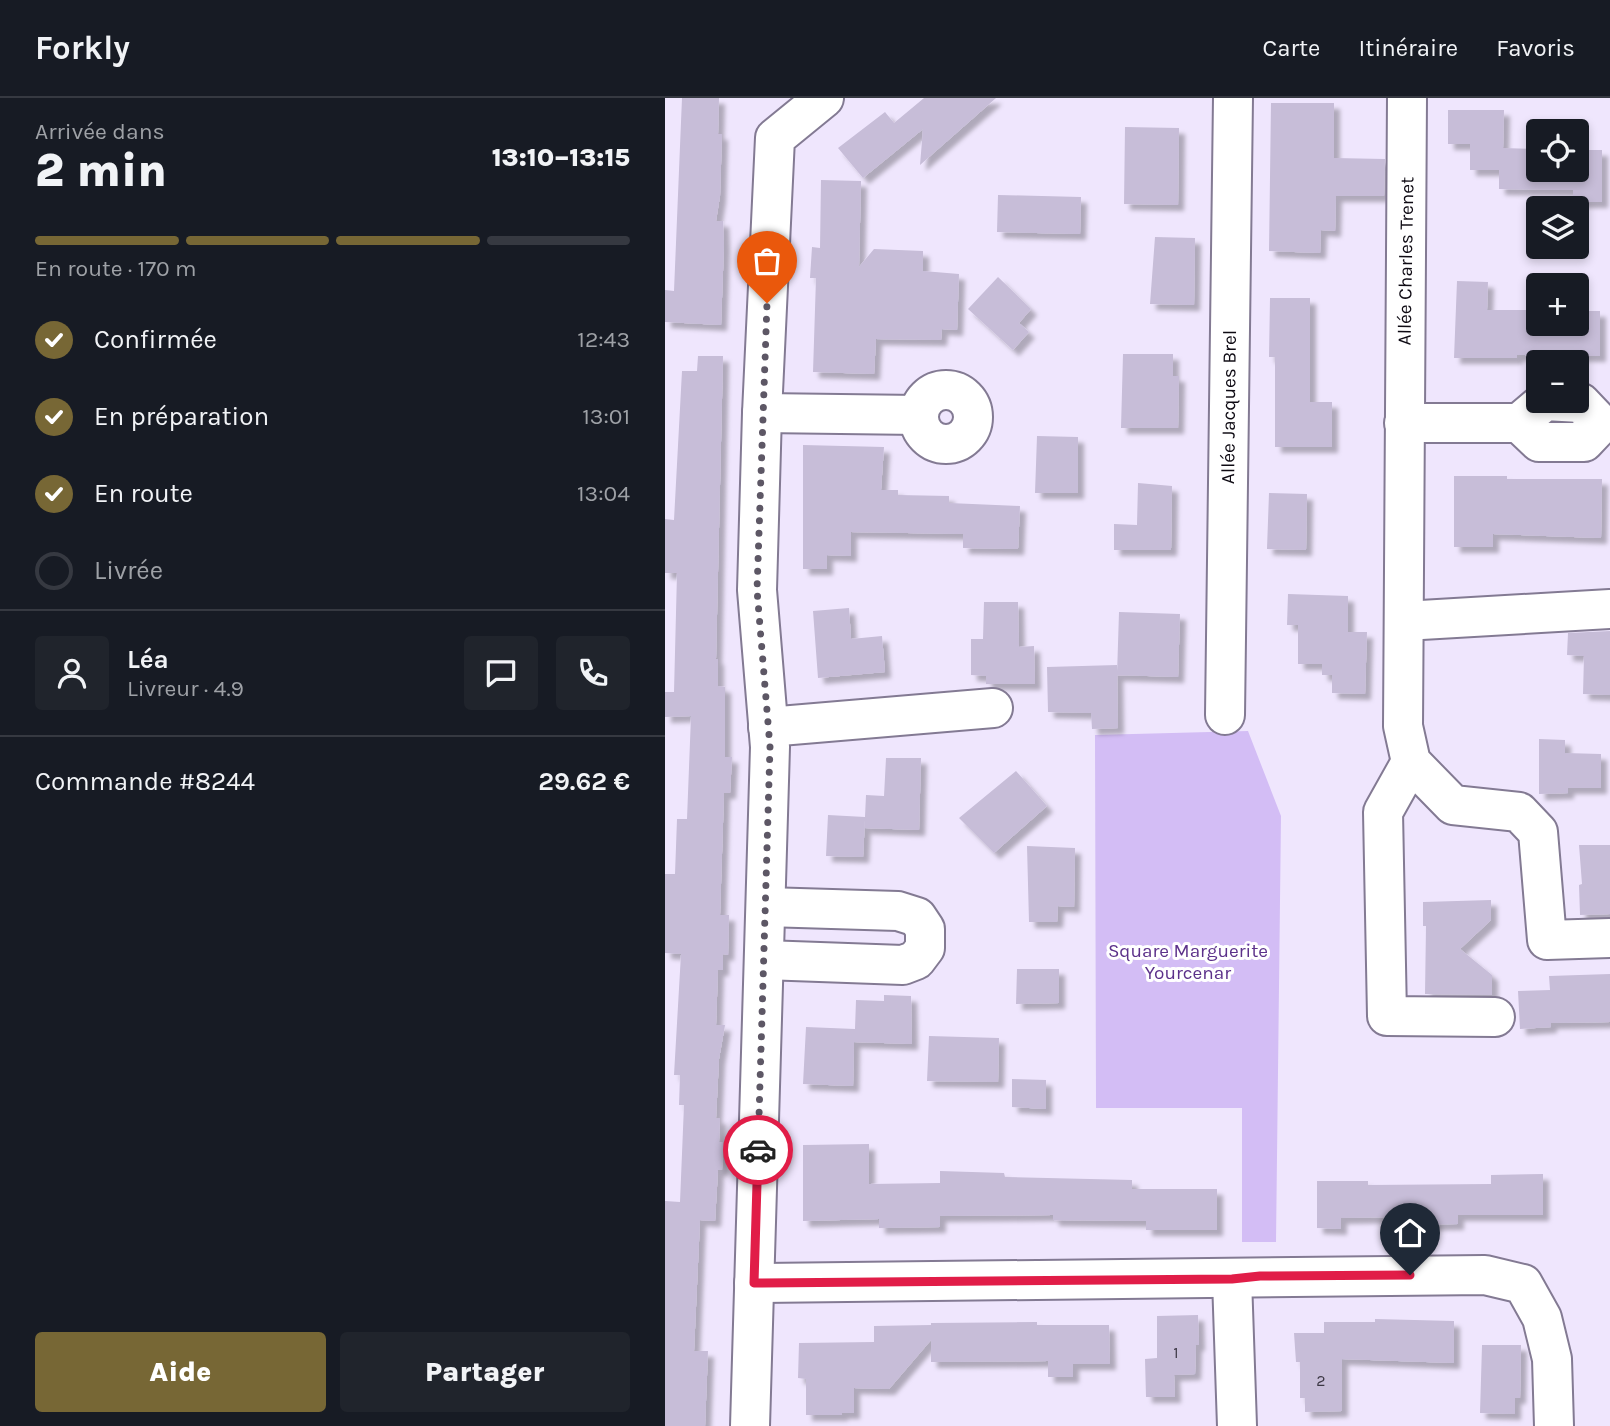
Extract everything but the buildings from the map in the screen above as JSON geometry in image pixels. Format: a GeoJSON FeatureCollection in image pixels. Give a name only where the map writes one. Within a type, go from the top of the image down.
{"type":"FeatureCollection","features":[{"type":"Feature","properties":{"kind":"street"},"geometry":{"type":"LineString","coordinates":[[750,1426],[769,737],[757,590],[775,138],[824,98]]}},
{"type":"Feature","properties":{"kind":"street","name":"Allée Jacques Brel"},"geometry":{"type":"LineString","coordinates":[[1224,715],[1233,98]]}},
{"type":"Feature","properties":{"kind":"street","name":"Allée Charles Trenet"},"geometry":{"type":"LineString","coordinates":[[1407,98],[1403,726],[1411,762]]}},
{"type":"Feature","properties":{"kind":"street"},"geometry":{"type":"LineString","coordinates":[[762,413],[919,415]]}},
{"type":"Feature","properties":{"kind":"street"},"geometry":{"type":"LineString","coordinates":[[1404,423],[1519,423]]}},
{"type":"Feature","properties":{"kind":"street"},"geometry":{"type":"LineString","coordinates":[[1403,621],[1610,609]]}},
{"type":"Feature","properties":{"kind":"street"},"geometry":{"type":"LineString","coordinates":[[769,737],[993,708]]}},
{"type":"Feature","properties":{"kind":"street"},"geometry":{"type":"LineString","coordinates":[[1495,1017],[1387,1016],[1383,812],[1411,762],[1453,805],[1519,812],[1538,832],[1547,940],[1610,938]]}},
{"type":"Feature","properties":{"kind":"street"},"geometry":{"type":"LineString","coordinates":[[764,960],[903,965],[916,960],[925,948],[925,929],[918,917],[898,911],[765,907]]}},
{"type":"Feature","properties":{"kind":"street"},"geometry":{"type":"LineString","coordinates":[[754,1283],[1485,1275],[1523,1284],[1542,1318],[1552,1359],[1554,1426]]}},
{"type":"Feature","properties":{"kind":"street"},"geometry":{"type":"LineString","coordinates":[[1232,1279],[1237,1426]]}},
{"type":"Feature","properties":{"kind":"green space","name":"Square Marguerite Yourcenar"},"geometry":{"type":"Polygon","coordinates":[[[1248,731],[1281,816],[1276,1242],[1242,1242],[1242,1108],[1096,1108],[1095,735],[1248,731]]]}},
{"type":"Feature","properties":{"kind":"way so far"},"geometry":{"type":"LineString","coordinates":[[758,1150],[770,747],[757,590],[767,303]]}},
{"type":"Feature","properties":{"kind":"route"},"geometry":{"type":"LineString","coordinates":[[758,1150],[754,1283],[1410,1275]]}}]}
